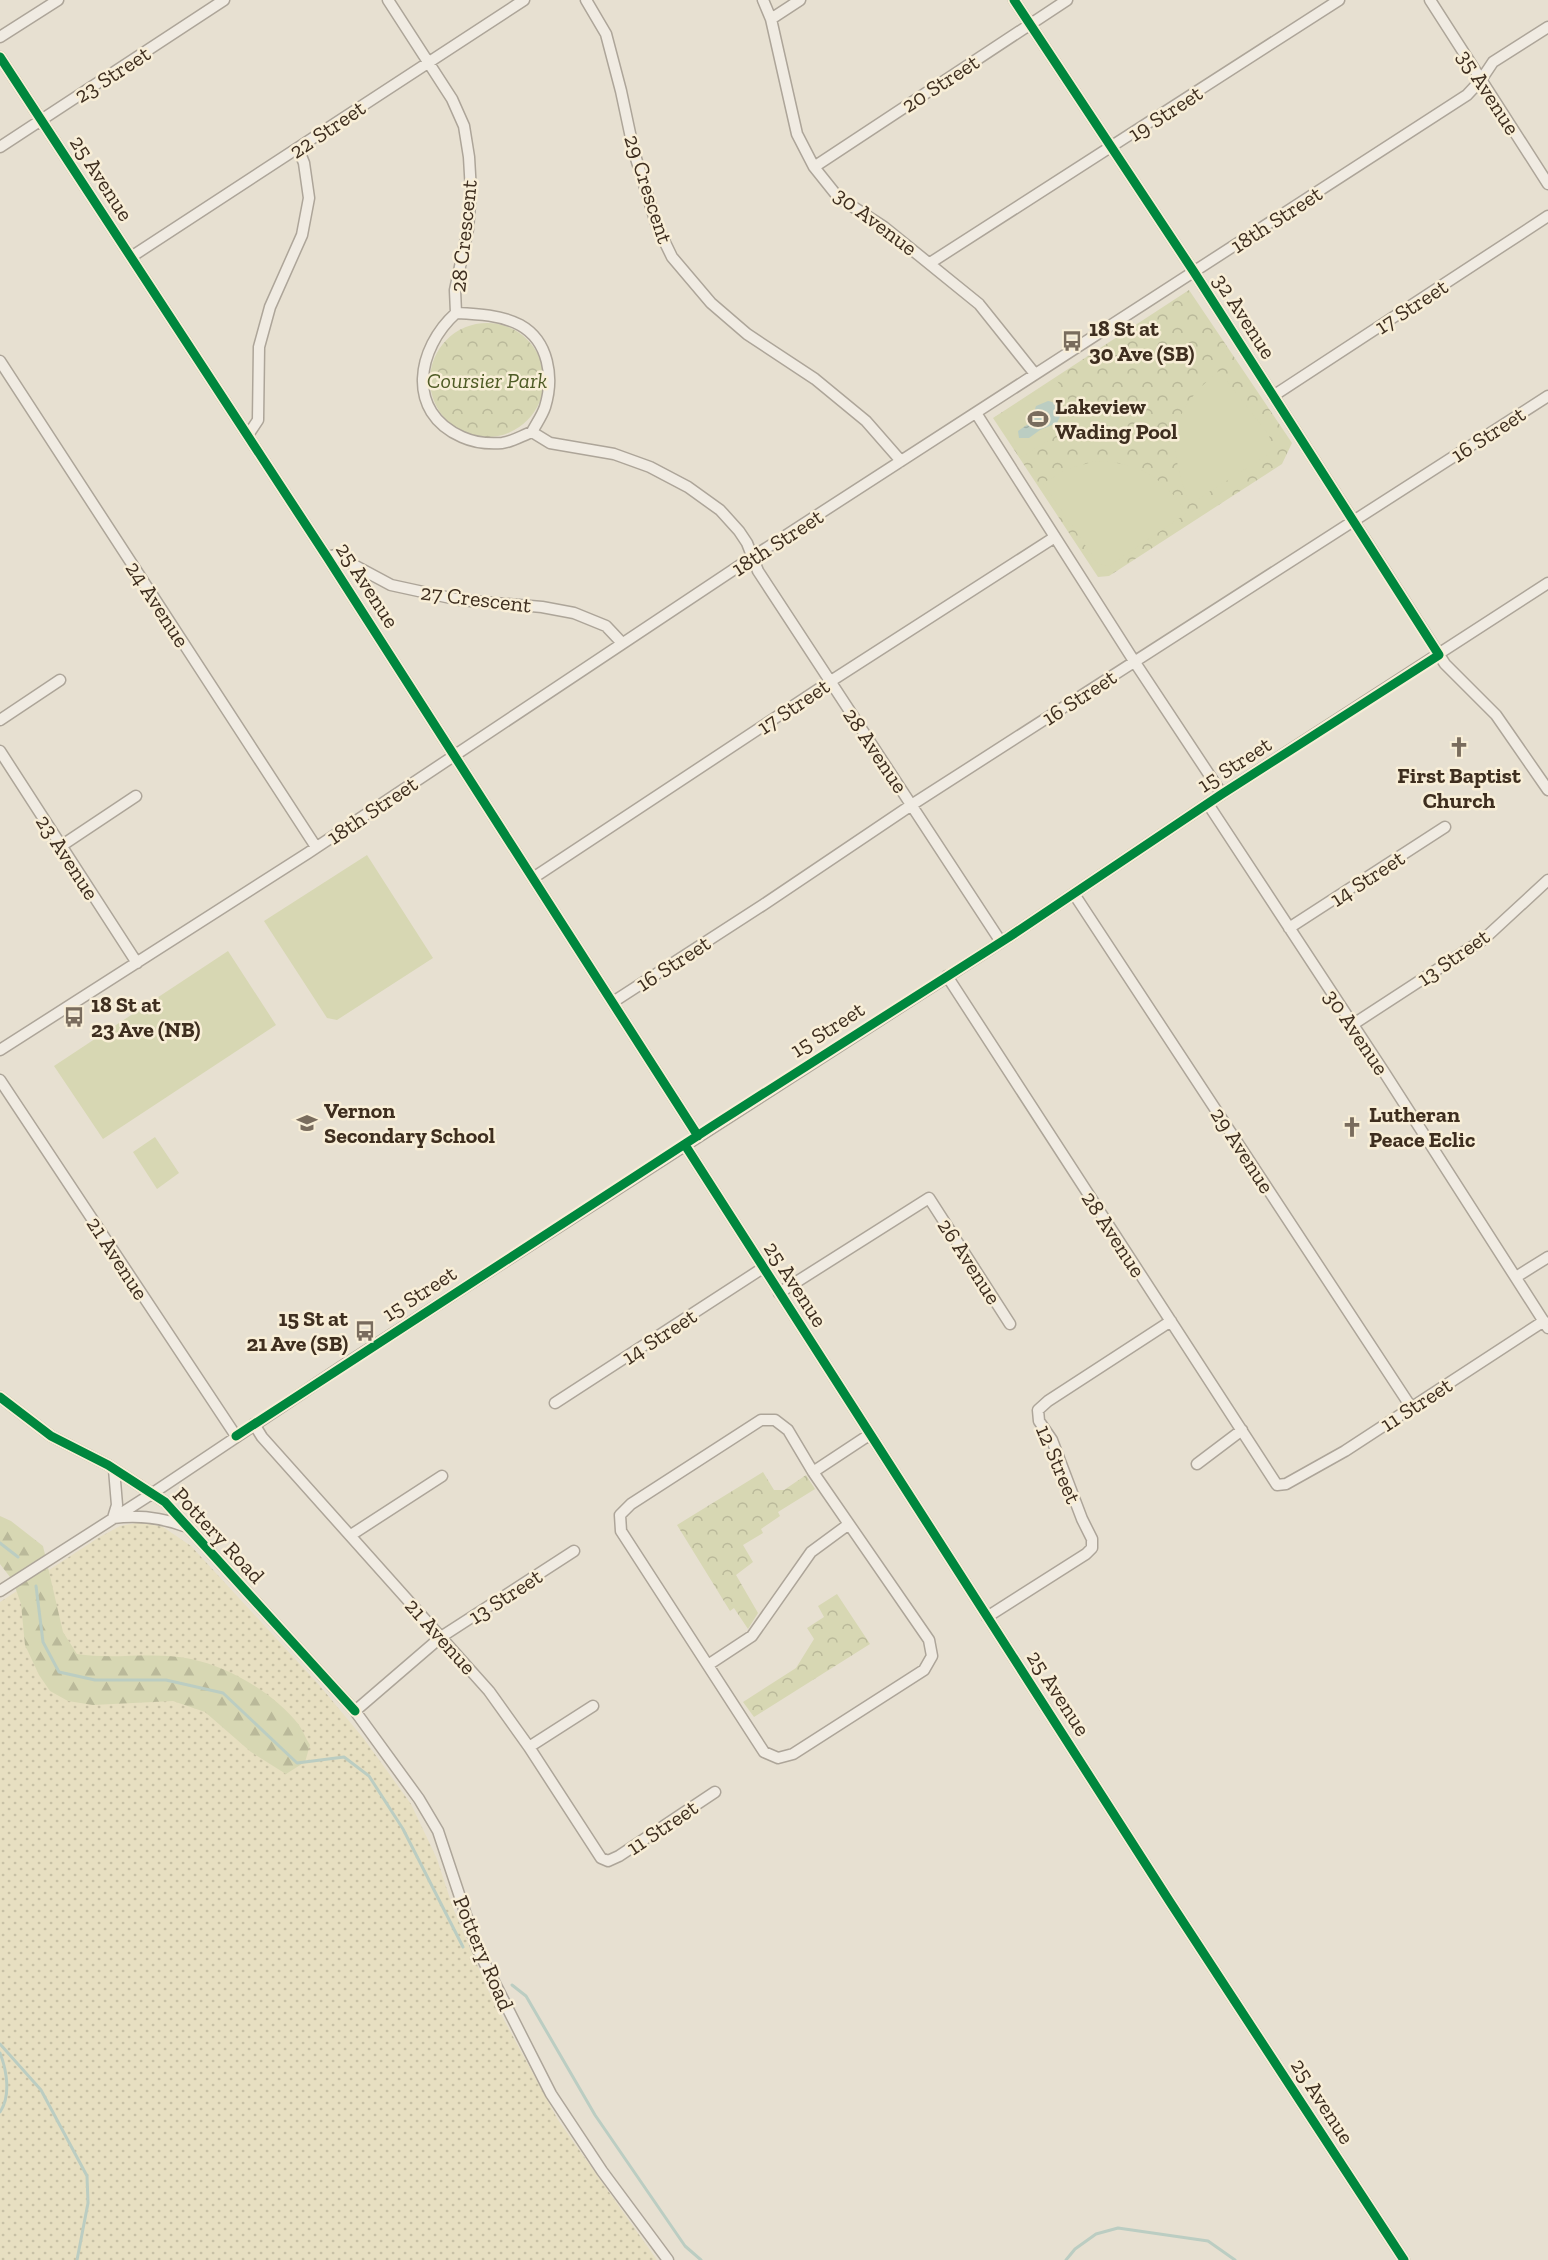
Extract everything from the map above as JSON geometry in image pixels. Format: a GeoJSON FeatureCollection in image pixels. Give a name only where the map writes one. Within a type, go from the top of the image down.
{"type":"FeatureCollection","features":[{"type":"Feature","properties":{"kind":"street"},"geometry":{"type":"LineString","coordinates":[[0,37],[58,0]]}},
{"type":"Feature","properties":{"kind":"street","name":"23 Street"},"geometry":{"type":"LineString","coordinates":[[0,147],[224,0]]}},
{"type":"Feature","properties":{"kind":"street"},"geometry":{"type":"LineString","coordinates":[[388,0],[428,62]]}},
{"type":"Feature","properties":{"kind":"street","name":"22 Street"},"geometry":{"type":"LineString","coordinates":[[130,257],[524,0]]}},
{"type":"Feature","properties":{"kind":"street","name":"29 Crescent"},"geometry":{"type":"LineString","coordinates":[[586,0],[606,34],[634,152],[657,226],[672,257],[711,303],[747,334],[814,379],[866,421],[901,462]]}},
{"type":"Feature","properties":{"kind":"street","name":"30 Avenue"},"geometry":{"type":"LineString","coordinates":[[763,0],[771,19],[797,134],[814,166],[838,197],[884,227],[979,304],[1035,374]]}},
{"type":"Feature","properties":{"kind":"street"},"geometry":{"type":"LineString","coordinates":[[771,19],[800,0]]}},
{"type":"Feature","properties":{"kind":"street","name":"32 Avenue"},"geometry":{"type":"LineString","coordinates":[[1014,0],[1194,272],[1439,655],[1455,676],[1496,715],[1548,790]]}},
{"type":"Feature","properties":{"kind":"street","name":"20 Street"},"geometry":{"type":"LineString","coordinates":[[814,166],[1067,0]]}},
{"type":"Feature","properties":{"kind":"street","name":"19 Street"},"geometry":{"type":"LineString","coordinates":[[930,263],[1339,0]]}},
{"type":"Feature","properties":{"kind":"street","name":"35 Avenue"},"geometry":{"type":"LineString","coordinates":[[1430,0],[1547,180]]}},
{"type":"Feature","properties":{"kind":"street","name":"18th Street"},"geometry":{"type":"LineString","coordinates":[[0,1050],[316,847],[751,558],[1467,95],[1493,62],[1548,27]]}},
{"type":"Feature","properties":{"kind":"street","name":"25 Avenue"},"geometry":{"type":"LineString","coordinates":[[0,57],[327,557],[698,1136]]}},
{"type":"Feature","properties":{"kind":"street","name":"28 Crescent"},"geometry":{"type":"LineString","coordinates":[[428,62],[453,99],[464,126],[469,157],[471,192],[468,229],[455,290],[456,313]]}},
{"type":"Feature","properties":{"kind":"street"},"geometry":{"type":"LineString","coordinates":[[248,435],[258,420],[259,347],[270,307],[302,235],[309,198],[304,163],[298,148]]}},
{"type":"Feature","properties":{"kind":"street","name":"17 Street"},"geometry":{"type":"LineString","coordinates":[[1273,396],[1548,216]]}},
{"type":"Feature","properties":{"kind":"street","name":"28 Crescent"},"geometry":{"type":"LineString","coordinates":[[456,313],[490,315],[521,325],[538,342],[548,361],[550,383],[545,408],[532,432],[503,443],[472,441],[448,430],[431,414],[424,395],[424,372],[441,326],[456,313]]}},
{"type":"Feature","properties":{"kind":"street","name":"24 Avenue"},"geometry":{"type":"LineString","coordinates":[[0,361],[316,847]]}},
{"type":"Feature","properties":{"kind":"street","name":"16 Street"},"geometry":{"type":"LineString","coordinates":[[613,1002],[913,804],[1548,396]]}},
{"type":"Feature","properties":{"kind":"street"},"geometry":{"type":"LineString","coordinates":[[976,413],[1222,794]]}},
{"type":"Feature","properties":{"kind":"street"},"geometry":{"type":"LineString","coordinates":[[532,432],[550,443],[614,454],[650,467],[688,487],[720,510],[747,543],[751,558]]}},
{"type":"Feature","properties":{"kind":"street","name":"17 Street"},"geometry":{"type":"LineString","coordinates":[[533,878],[831,681],[1055,537]]}},
{"type":"Feature","properties":{"kind":"street","name":"27 Crescent"},"geometry":{"type":"LineString","coordinates":[[327,557],[335,555],[391,585],[427,594],[489,603],[542,607],[574,613],[606,626],[622,643]]}},
{"type":"Feature","properties":{"kind":"street","name":"28 Avenue"},"geometry":{"type":"LineString","coordinates":[[751,558],[1001,942]]}},
{"type":"Feature","properties":{"kind":"street","name":"15 Street"},"geometry":{"type":"LineString","coordinates":[[0,1591],[698,1136],[1001,942],[1222,794],[1548,583]]}},
{"type":"Feature","properties":{"kind":"street"},"geometry":{"type":"LineString","coordinates":[[0,720],[60,680]]}},
{"type":"Feature","properties":{"kind":"street","name":"23 Avenue"},"geometry":{"type":"LineString","coordinates":[[0,752],[137,963]]}},
{"type":"Feature","properties":{"kind":"street"},"geometry":{"type":"LineString","coordinates":[[62,846],[126,806],[136,796]]}},
{"type":"Feature","properties":{"kind":"street","name":"30 Avenue"},"geometry":{"type":"LineString","coordinates":[[1208,804],[1546,1325]]}},
{"type":"Feature","properties":{"kind":"street","name":"14 Street"},"geometry":{"type":"LineString","coordinates":[[1289,928],[1445,827]]}},
{"type":"Feature","properties":{"kind":"street","name":"13 Street"},"geometry":{"type":"LineString","coordinates":[[1352,1025],[1484,939],[1548,880]]}},
{"type":"Feature","properties":{"kind":"street","name":"29 Avenue"},"geometry":{"type":"LineString","coordinates":[[1074,894],[1411,1407]]}},
{"type":"Feature","properties":{"kind":"street","name":"28 Avenue"},"geometry":{"type":"LineString","coordinates":[[946,976],[1277,1485],[1286,1484]]}},
{"type":"Feature","properties":{"kind":"street","name":"21 Avenue"},"geometry":{"type":"LineString","coordinates":[[0,1080],[236,1436]]}},
{"type":"Feature","properties":{"kind":"street","name":"25 Avenue"},"geometry":{"type":"LineString","coordinates":[[685,1145],[869,1435],[1404,2260]]}},
{"type":"Feature","properties":{"kind":"street","name":"26 Avenue"},"geometry":{"type":"LineString","coordinates":[[779,1293],[929,1198],[1010,1324]]}},
{"type":"Feature","properties":{"kind":"street"},"geometry":{"type":"LineString","coordinates":[[1516,1277],[1548,1257]]}},
{"type":"Feature","properties":{"kind":"street","name":"14 Street"},"geometry":{"type":"LineString","coordinates":[[555,1403],[763,1269]]}},
{"type":"Feature","properties":{"kind":"street","name":"12 Street"},"geometry":{"type":"LineString","coordinates":[[987,1617],[1092,1548],[1092,1539],[1052,1440],[1038,1421],[1038,1410],[1048,1401],[1171,1321]]}},
{"type":"Feature","properties":{"kind":"street","name":"11 Street"},"geometry":{"type":"LineString","coordinates":[[1286,1484],[1345,1451],[1411,1407],[1546,1325]]}},
{"type":"Feature","properties":{"kind":"street","name":"Pottery Road"},"geometry":{"type":"LineString","coordinates":[[0,1397],[51,1436],[114,1469],[165,1502],[355,1711],[419,1799],[438,1831],[477,1948],[551,2094],[602,2171],[668,2260]]}},
{"type":"Feature","properties":{"kind":"street"},"geometry":{"type":"LineString","coordinates":[[761,1420],[776,1420],[788,1430],[813,1472],[929,1640],[932,1656],[924,1670],[793,1754],[778,1758],[764,1752],[621,1531],[620,1515],[631,1504],[761,1420]]}},
{"type":"Feature","properties":{"kind":"street","name":"21 Avenue"},"geometry":{"type":"LineString","coordinates":[[254,1424],[262,1437],[489,1691],[529,1747],[601,1858],[608,1861]]}},
{"type":"Feature","properties":{"kind":"street"},"geometry":{"type":"LineString","coordinates":[[1197,1464],[1242,1430]]}},
{"type":"Feature","properties":{"kind":"street"},"geometry":{"type":"LineString","coordinates":[[813,1472],[869,1435]]}},
{"type":"Feature","properties":{"kind":"street"},"geometry":{"type":"LineString","coordinates":[[114,1469],[117,1505],[113,1518],[134,1515],[154,1517],[188,1528]]}},
{"type":"Feature","properties":{"kind":"street"},"geometry":{"type":"LineString","coordinates":[[351,1535],[442,1476]]}},
{"type":"Feature","properties":{"kind":"street"},"geometry":{"type":"LineString","coordinates":[[708,1665],[752,1636],[811,1552],[849,1524]]}},
{"type":"Feature","properties":{"kind":"street","name":"13 Street"},"geometry":{"type":"LineString","coordinates":[[355,1711],[441,1637],[574,1551]]}},
{"type":"Feature","properties":{"kind":"street"},"geometry":{"type":"LineString","coordinates":[[529,1747],[593,1706]]}},
{"type":"Feature","properties":{"kind":"street","name":"11 Street"},"geometry":{"type":"LineString","coordinates":[[608,1861],[620,1856],[715,1792]]}},
{"type":"Feature","properties":{"kind":"shaded area"},"geometry":{"type":"Polygon","coordinates":[[[141,1522],[163,1527],[191,1546],[320,1686],[364,1739],[411,1804],[437,1859],[453,1908],[488,1990],[558,2120],[657,2260],[0,2260],[0,1602],[98,1538],[120,1526],[141,1522]]]}},
{"type":"Feature","properties":{"kind":"green space"},"geometry":{"type":"Polygon","coordinates":[[[1189,290],[1292,443],[1282,464],[1109,576],[1098,577],[993,418],[1189,290]]]}},
{"type":"Feature","properties":{"kind":"green space","name":"Coursier Park"},"geometry":{"type":"Polygon","coordinates":[[[487,323],[509,328],[527,340],[539,358],[544,380],[539,402],[527,420],[509,432],[487,437],[465,432],[447,420],[435,402],[430,380],[435,358],[447,340],[465,328],[487,323]]]}},
{"type":"Feature","properties":{"kind":"green space"},"geometry":{"type":"Polygon","coordinates":[[[1219,371],[1269,435],[1271,444],[1269,454],[1190,504],[1178,464],[1175,447],[1176,431],[1189,401],[1219,371]]]}},
{"type":"Feature","properties":{"kind":"green space","name":"Lakeview Wading Pool"},"geometry":{"type":"Polygon","coordinates":[[[1056,379],[1081,420],[1020,458],[995,417],[1056,379]]]}},
{"type":"Feature","properties":{"kind":"green space"},"geometry":{"type":"Polygon","coordinates":[[[1096,461],[1125,465],[1149,474],[1169,490],[1187,513],[1109,566],[1098,564],[1043,483],[1067,469],[1096,461]]]}},
{"type":"Feature","properties":{"kind":"green space"},"geometry":{"type":"Polygon","coordinates":[[[367,855],[433,958],[337,1020],[327,1018],[264,921],[367,855]]]}},
{"type":"Feature","properties":{"kind":"green space"},"geometry":{"type":"Polygon","coordinates":[[[228,951],[276,1025],[103,1139],[54,1066],[228,951]]]}},
{"type":"Feature","properties":{"kind":"green space"},"geometry":{"type":"Polygon","coordinates":[[[155,1137],[179,1173],[157,1189],[133,1152],[155,1137]]]}},
{"type":"Feature","properties":{"kind":"green space"},"geometry":{"type":"Polygon","coordinates":[[[763,1472],[774,1490],[784,1490],[806,1475],[815,1489],[778,1512],[780,1516],[761,1529],[763,1533],[743,1545],[753,1562],[736,1575],[758,1613],[748,1629],[734,1608],[730,1611],[677,1525],[763,1472]]]}},
{"type":"Feature","properties":{"kind":"green space"},"geometry":{"type":"Polygon","coordinates":[[[0,1516],[11,1521],[43,1546],[63,1632],[77,1654],[177,1657],[206,1663],[236,1675],[265,1693],[299,1725],[310,1745],[305,1762],[286,1774],[251,1752],[205,1712],[173,1701],[93,1705],[68,1701],[50,1691],[39,1675],[25,1645],[21,1604],[13,1581],[0,1564],[0,1516]]]}},
{"type":"Feature","properties":{"kind":"green space"},"geometry":{"type":"Polygon","coordinates":[[[837,1594],[870,1644],[754,1717],[743,1702],[796,1668],[814,1639],[807,1628],[824,1617],[818,1606],[837,1594]]]}},
{"type":"Feature","properties":{"kind":"water"},"geometry":{"type":"Polygon","coordinates":[[[1048,401],[1059,409],[1061,414],[1057,423],[1040,430],[1029,438],[1019,438],[1018,431],[1031,422],[1036,406],[1048,401]]]}},
{"type":"Feature","properties":{"kind":"waterway"},"geometry":{"type":"LineString","coordinates":[[0,1543],[18,1557]]}},
{"type":"Feature","properties":{"kind":"waterway"},"geometry":{"type":"LineString","coordinates":[[36,1586],[43,1642],[59,1672],[95,1680],[166,1680],[223,1693],[297,1763],[344,1757],[369,1776],[403,1829],[463,1947]]}},
{"type":"Feature","properties":{"kind":"waterway"},"geometry":{"type":"LineString","coordinates":[[512,1985],[526,1996],[595,2115],[685,2246],[701,2260]]}},
{"type":"Feature","properties":{"kind":"waterway"},"geometry":{"type":"LineString","coordinates":[[0,2044],[41,2090],[87,2176],[88,2203],[77,2260]]}},
{"type":"Feature","properties":{"kind":"waterway"},"geometry":{"type":"LineString","coordinates":[[0,2053],[7,2083],[6,2099],[0,2112]]}},
{"type":"Feature","properties":{"kind":"waterway"},"geometry":{"type":"LineString","coordinates":[[1066,2260],[1075,2249],[1096,2234],[1118,2228],[1208,2241],[1235,2260]]}},
{"type":"Feature","properties":{"kind":"cycle path"},"geometry":{"type":"LineString","coordinates":[[236,1436],[711,1127],[1009,937],[1222,794],[1439,655],[1194,272],[1014,0]]}},
{"type":"Feature","properties":{"kind":"cycle path"},"geometry":{"type":"LineString","coordinates":[[0,57],[327,557],[698,1136]]}},
{"type":"Feature","properties":{"kind":"cycle path"},"geometry":{"type":"LineString","coordinates":[[685,1145],[1170,1902],[1404,2260]]}},
{"type":"Feature","properties":{"kind":"cycle path"},"geometry":{"type":"LineString","coordinates":[[0,1397],[51,1436],[108,1465],[165,1502],[355,1711]]}},
{"type":"Feature","properties":{"kind":"place","name":"18 St at 30 Ave (SB)"},"geometry":{"type":"Point","coordinates":[1072,341]}},
{"type":"Feature","properties":{"kind":"place","name":"Lakeview Wading Pool"},"geometry":{"type":"Point","coordinates":[1038,419]}},
{"type":"Feature","properties":{"kind":"place","name":"First Baptist Church"},"geometry":{"type":"Point","coordinates":[1459,747]}},
{"type":"Feature","properties":{"kind":"place","name":"18 St at 23 Ave (NB)"},"geometry":{"type":"Point","coordinates":[74,1017]}},
{"type":"Feature","properties":{"kind":"place","name":"Vernon Secondary School"},"geometry":{"type":"Point","coordinates":[307,1123]}},
{"type":"Feature","properties":{"kind":"place","name":"Lutheran Peace Eclic"},"geometry":{"type":"Point","coordinates":[1352,1127]}},
{"type":"Feature","properties":{"kind":"place","name":"15 St at 21 Ave (SB)"},"geometry":{"type":"Point","coordinates":[365,1331]}}]}
